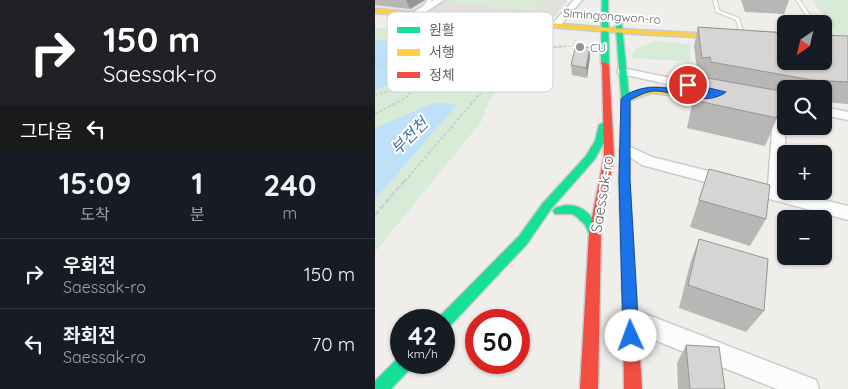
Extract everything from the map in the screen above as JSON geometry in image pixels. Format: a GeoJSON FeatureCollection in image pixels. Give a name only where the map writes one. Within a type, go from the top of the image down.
{"type":"FeatureCollection","features":[{"type":"Feature","properties":{"kind":"main road","name":"Saessak-ro"},"geometry":{"type":"LineString","coordinates":[[589,389],[595,234],[609,156],[604,34],[605,0]]}},
{"type":"Feature","properties":{"kind":"main road","name":"Saessak-ro"},"geometry":{"type":"LineString","coordinates":[[617,5],[623,54],[622,71],[625,99],[626,150],[624,179],[633,389]]}},
{"type":"Feature","properties":{"kind":"main road"},"geometry":{"type":"LineString","coordinates":[[617,5],[637,23],[667,36]]}},
{"type":"Feature","properties":{"kind":"main road","name":"Simingongwon-ro"},"geometry":{"type":"LineString","coordinates":[[375,11],[396,12]]}},
{"type":"Feature","properties":{"kind":"main road","name":"Simingongwon-ro"},"geometry":{"type":"LineString","coordinates":[[553,25],[604,34]]}},
{"type":"Feature","properties":{"kind":"main road","name":"Simingongwon-ro"},"geometry":{"type":"LineString","coordinates":[[553,31],[777,39]]}},
{"type":"Feature","properties":{"kind":"main road","name":"Simingongwon-ro"},"geometry":{"type":"LineString","coordinates":[[667,36],[777,46]]}},
{"type":"Feature","properties":{"kind":"main road"},"geometry":{"type":"LineString","coordinates":[[623,54],[636,46],[667,36]]}},
{"type":"Feature","properties":{"kind":"main road"},"geometry":{"type":"LineString","coordinates":[[625,99],[638,92],[655,89],[703,96],[731,94]]}},
{"type":"Feature","properties":{"kind":"main road"},"geometry":{"type":"LineString","coordinates":[[523,240],[547,206],[590,158],[600,141],[607,106]]}},
{"type":"Feature","properties":{"kind":"main road"},"geometry":{"type":"LineString","coordinates":[[595,171],[609,156],[626,150]]}},
{"type":"Feature","properties":{"kind":"main road"},"geometry":{"type":"LineString","coordinates":[[455,311],[523,240],[559,211],[572,197]]}},
{"type":"Feature","properties":{"kind":"main road"},"geometry":{"type":"LineString","coordinates":[[559,211],[568,207],[578,208],[588,217],[595,234]]}},
{"type":"Feature","properties":{"kind":"main road"},"geometry":{"type":"LineString","coordinates":[[379,389],[393,374]]}},
{"type":"Feature","properties":{"kind":"street"},"geometry":{"type":"LineString","coordinates":[[419,12],[440,0]]}},
{"type":"Feature","properties":{"kind":"street"},"geometry":{"type":"LineString","coordinates":[[556,25],[578,0]]}},
{"type":"Feature","properties":{"kind":"street"},"geometry":{"type":"LineString","coordinates":[[622,71],[777,102]]}},
{"type":"Feature","properties":{"kind":"street"},"geometry":{"type":"LineString","coordinates":[[832,113],[848,116]]}},
{"type":"Feature","properties":{"kind":"street"},"geometry":{"type":"LineString","coordinates":[[776,194],[781,135]]}},
{"type":"Feature","properties":{"kind":"street","name":"Saessak-ro"},"geometry":{"type":"LineString","coordinates":[[626,150],[647,161],[848,213]]}},
{"type":"Feature","properties":{"kind":"street"},"geometry":{"type":"LineString","coordinates":[[630,318],[807,389]]}},
{"type":"Feature","properties":{"kind":"lane"},"geometry":{"type":"LineString","coordinates":[[418,12],[430,0]]}},
{"type":"Feature","properties":{"kind":"lane"},"geometry":{"type":"LineString","coordinates":[[715,0],[717,10],[738,19],[743,37]]}},
{"type":"Feature","properties":{"kind":"lane"},"geometry":{"type":"LineString","coordinates":[[798,0],[807,15]]}},
{"type":"Feature","properties":{"kind":"path"},"geometry":{"type":"LineString","coordinates":[[553,47],[572,46]]}},
{"type":"Feature","properties":{"kind":"path"},"geometry":{"type":"LineString","coordinates":[[375,63],[387,68]]}},
{"type":"Feature","properties":{"kind":"path"},"geometry":{"type":"LineString","coordinates":[[375,95],[387,91]]}},
{"type":"Feature","properties":{"kind":"path"},"geometry":{"type":"LineString","coordinates":[[375,114],[409,96],[409,92]]}},
{"type":"Feature","properties":{"kind":"path"},"geometry":{"type":"LineString","coordinates":[[375,215],[481,92]]}},
{"type":"Feature","properties":{"kind":"shaded area"},"geometry":{"type":"Polygon","coordinates":[[[375,0],[568,0],[553,16],[553,12],[444,12],[430,11],[426,8],[415,10],[375,7],[375,0]]]}},
{"type":"Feature","properties":{"kind":"green space"},"geometry":{"type":"Polygon","coordinates":[[[453,0],[545,0],[535,10],[448,3],[453,0]]]}},
{"type":"Feature","properties":{"kind":"green space"},"geometry":{"type":"Polygon","coordinates":[[[812,0],[848,0],[848,35],[837,34],[833,29],[833,15],[823,15],[812,0]]]}},
{"type":"Feature","properties":{"kind":"green space"},"geometry":{"type":"Polygon","coordinates":[[[375,27],[387,28],[387,92],[496,92],[489,101],[481,122],[375,252],[375,27]]]}},
{"type":"Feature","properties":{"kind":"green space"},"geometry":{"type":"Polygon","coordinates":[[[653,41],[690,44],[690,62],[632,58],[634,50],[653,41]]]}},
{"type":"Feature","properties":{"kind":"water"},"geometry":{"type":"Polygon","coordinates":[[[375,40],[387,41],[387,86],[375,89],[375,40]]]}},
{"type":"Feature","properties":{"kind":"water","name":"부전천"},"geometry":{"type":"Polygon","coordinates":[[[436,102],[457,105],[375,199],[375,128],[436,102]]]}},
{"type":"Feature","properties":{"kind":"building"},"geometry":{"type":"Polygon","coordinates":[[[698,27],[777,32],[777,70],[833,70],[833,35],[848,36],[848,82],[812,80],[711,62],[710,57],[702,58],[698,27]]]}},
{"type":"Feature","properties":{"kind":"building"},"geometry":{"type":"Polygon","coordinates":[[[590,47],[586,68],[571,65],[575,49],[590,47]]]}},
{"type":"Feature","properties":{"kind":"building"},"geometry":{"type":"Polygon","coordinates":[[[702,77],[777,90],[777,118],[693,100],[702,77]]]}},
{"type":"Feature","properties":{"kind":"building"},"geometry":{"type":"Polygon","coordinates":[[[709,169],[770,185],[766,219],[699,200],[709,169]]]}},
{"type":"Feature","properties":{"kind":"building"},"geometry":{"type":"Polygon","coordinates":[[[699,239],[768,259],[764,311],[688,285],[699,239]]]}},
{"type":"Feature","properties":{"kind":"building"},"geometry":{"type":"Polygon","coordinates":[[[686,345],[719,347],[725,389],[690,389],[686,345]]]}},
{"type":"Feature","properties":{"kind":"traffic: fast"},"geometry":{"type":"LineString","coordinates":[[605,0],[605,64]]}},
{"type":"Feature","properties":{"kind":"traffic: fast"},"geometry":{"type":"LineString","coordinates":[[618,16],[626,106],[624,179],[630,312]]}},
{"type":"Feature","properties":{"kind":"traffic: fast"},"geometry":{"type":"LineString","coordinates":[[455,311],[523,240],[547,206],[590,158],[600,141],[604,125]]}},
{"type":"Feature","properties":{"kind":"traffic: fast"},"geometry":{"type":"LineString","coordinates":[[559,211],[572,210],[581,213],[595,233]]}},
{"type":"Feature","properties":{"kind":"traffic: fast"},"geometry":{"type":"LineString","coordinates":[[379,389],[393,374]]}},
{"type":"Feature","properties":{"kind":"traffic: slow"},"geometry":{"type":"LineString","coordinates":[[375,11],[387,12]]}},
{"type":"Feature","properties":{"kind":"traffic: slow"},"geometry":{"type":"LineString","coordinates":[[553,25],[777,40]]}},
{"type":"Feature","properties":{"kind":"traffic: slow"},"geometry":{"type":"LineString","coordinates":[[625,99],[651,90],[697,95],[722,92]]}},
{"type":"Feature","properties":{"kind":"traffic: jam"},"geometry":{"type":"LineString","coordinates":[[589,389],[595,233],[609,156],[605,64]]}},
{"type":"Feature","properties":{"kind":"traffic: jam"},"geometry":{"type":"LineString","coordinates":[[630,312],[633,389]]}},
{"type":"Feature","properties":{"kind":"place","name":"CU"},"geometry":{"type":"Point","coordinates":[580,47]}},
{"type":"Feature","properties":{"kind":"route"},"geometry":{"type":"LineString","coordinates":[[631,336],[624,179],[626,150],[625,99],[638,92],[655,89],[703,96],[722,92],[688,85]]}}]}
